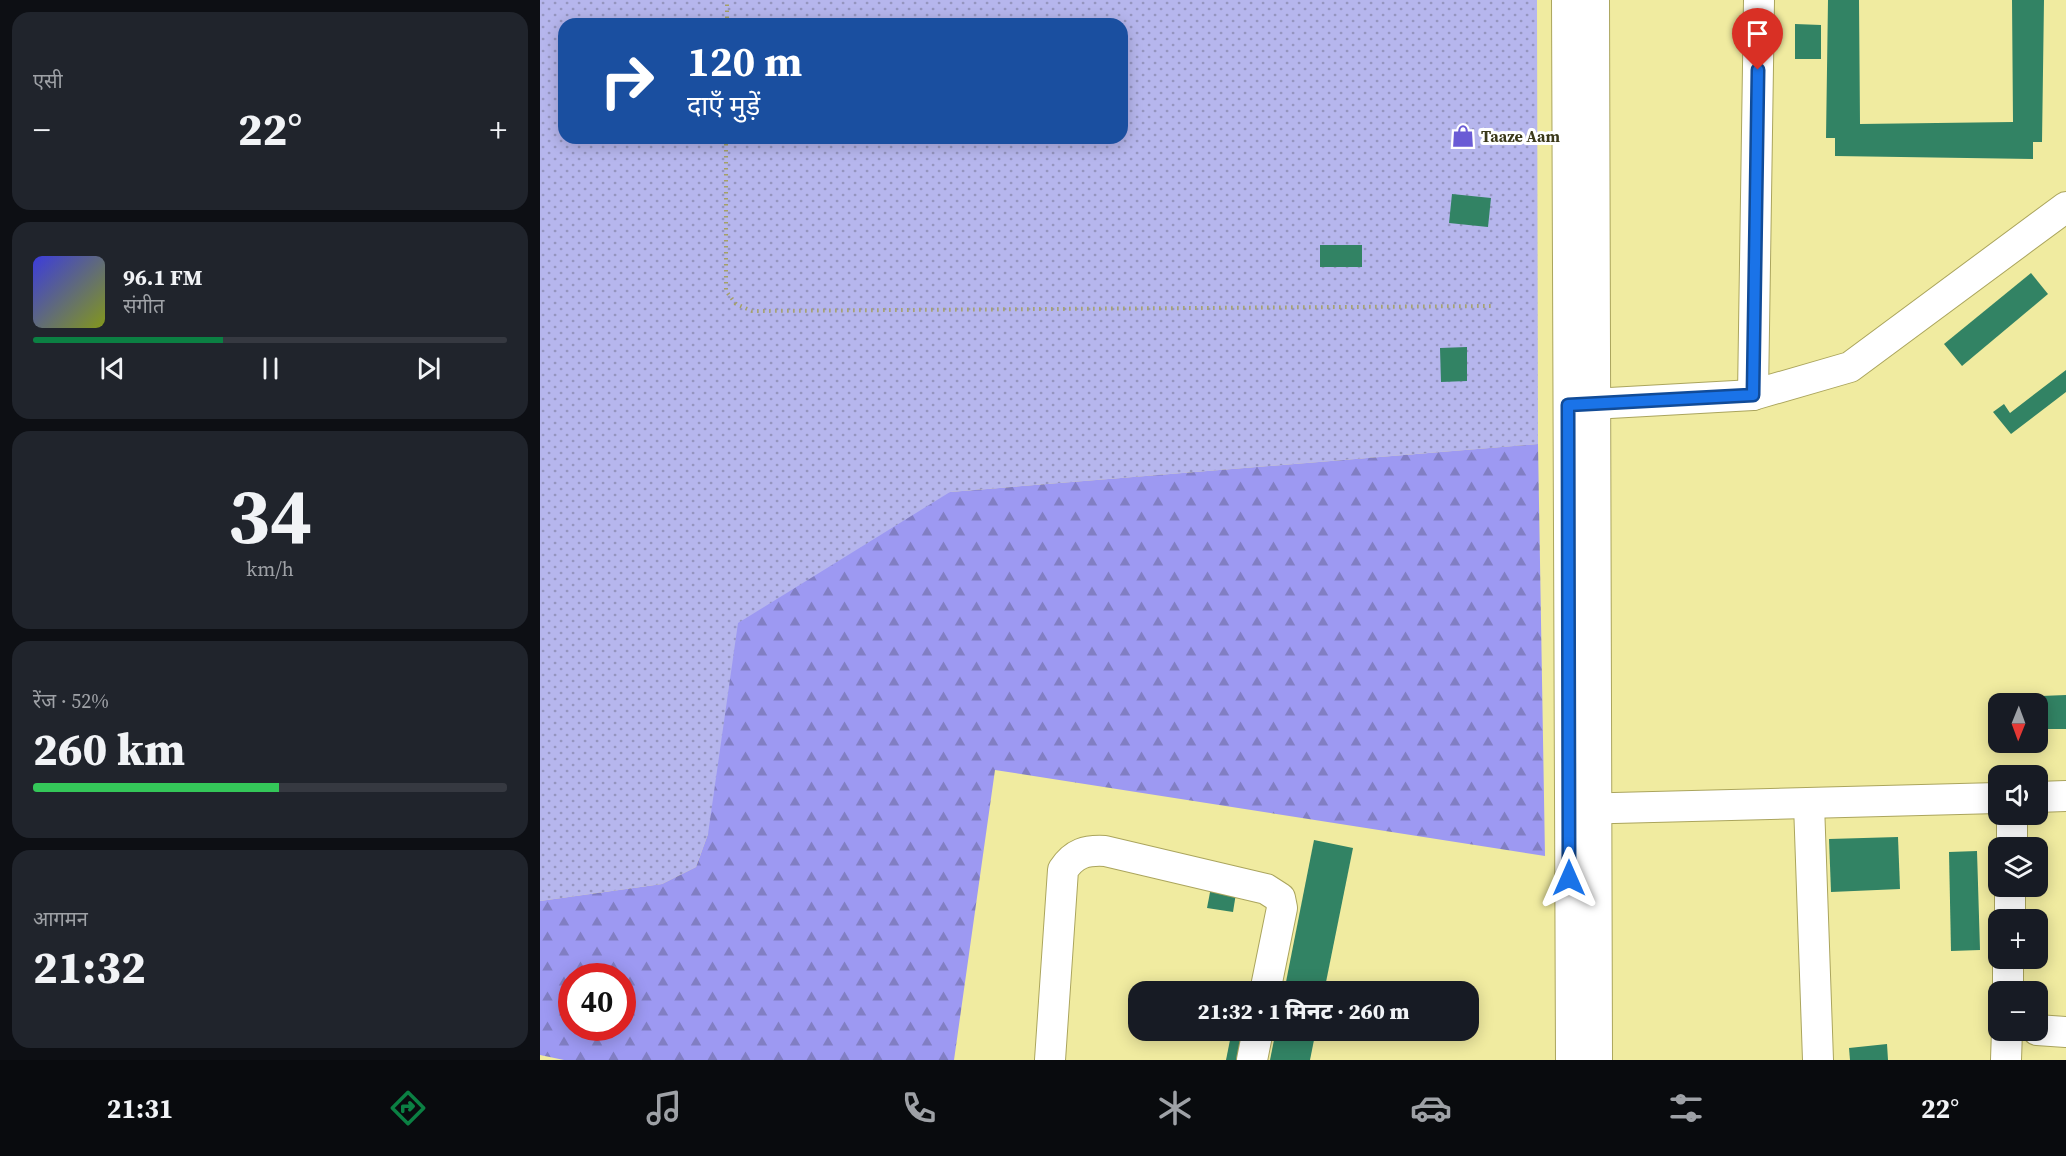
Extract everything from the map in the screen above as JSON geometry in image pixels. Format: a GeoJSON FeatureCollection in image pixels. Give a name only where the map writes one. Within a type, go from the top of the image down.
{"type":"FeatureCollection","features":[{"type":"Feature","properties":{"kind":"street"},"geometry":{"type":"LineString","coordinates":[[1567,0],[1581,405],[1582,809],[1571,1060]]}},
{"type":"Feature","properties":{"kind":"street"},"geometry":{"type":"LineString","coordinates":[[1581,405],[1594,0]]}},
{"type":"Feature","properties":{"kind":"street"},"geometry":{"type":"LineString","coordinates":[[1753,395],[1760,0]]}},
{"type":"Feature","properties":{"kind":"street"},"geometry":{"type":"LineString","coordinates":[[1581,405],[1753,395],[1850,367],[2066,207]]}},
{"type":"Feature","properties":{"kind":"street"},"geometry":{"type":"LineString","coordinates":[[2048,797],[2066,796]]}},
{"type":"Feature","properties":{"kind":"street"},"geometry":{"type":"LineString","coordinates":[[1582,809],[1988,798]]}},
{"type":"Feature","properties":{"kind":"street"},"geometry":{"type":"LineString","coordinates":[[1809,804],[1818,1060]]}},
{"type":"Feature","properties":{"kind":"street"},"geometry":{"type":"LineString","coordinates":[[1582,809],[1597,1060]]}},
{"type":"Feature","properties":{"kind":"street"},"geometry":{"type":"LineString","coordinates":[[1050,1060],[1063,870],[1069,861],[1089,850],[1105,851],[1275,893],[1280,898],[1282,908],[1267,981]]}},
{"type":"Feature","properties":{"kind":"street"},"geometry":{"type":"LineString","coordinates":[[2048,1031],[2066,1032]]}},
{"type":"Feature","properties":{"kind":"street"},"geometry":{"type":"LineString","coordinates":[[1252,1060],[1256,1041]]}},
{"type":"Feature","properties":{"kind":"street"},"geometry":{"type":"LineString","coordinates":[[2006,1060],[2007,1041]]}},
{"type":"Feature","properties":{"kind":"path"},"geometry":{"type":"LineString","coordinates":[[727,18],[728,0]]}},
{"type":"Feature","properties":{"kind":"path"},"geometry":{"type":"LineString","coordinates":[[726,144],[726,291],[736,304],[752,311],[1494,306]]}},
{"type":"Feature","properties":{"kind":"shaded area"},"geometry":{"type":"Polygon","coordinates":[[[540,0],[1537,0],[1538,444],[950,492],[708,834],[696,867],[662,884],[540,901],[540,0]]]}},
{"type":"Feature","properties":{"kind":"green space"},"geometry":{"type":"Polygon","coordinates":[[[1538,444],[1545,856],[995,770],[954,1060],[564,1060],[540,1055],[540,901],[662,884],[696,867],[708,834],[738,623],[950,492],[1538,444]]]}},
{"type":"Feature","properties":{"kind":"building"},"geometry":{"type":"Polygon","coordinates":[[[1828,0],[1859,0],[1860,124],[2013,122],[2012,0],[2044,0],[2042,142],[2033,142],[2033,159],[1835,156],[1835,138],[1826,138],[1828,0]]]}},
{"type":"Feature","properties":{"kind":"building"},"geometry":{"type":"Polygon","coordinates":[[[1795,24],[1821,25],[1821,59],[1795,59],[1795,24]]]}},
{"type":"Feature","properties":{"kind":"building"},"geometry":{"type":"Polygon","coordinates":[[[1452,194],[1491,198],[1488,227],[1449,223],[1452,194]]]}},
{"type":"Feature","properties":{"kind":"building"},"geometry":{"type":"Polygon","coordinates":[[[1320,245],[1362,245],[1362,267],[1320,267],[1320,245]]]}},
{"type":"Feature","properties":{"kind":"building"},"geometry":{"type":"Polygon","coordinates":[[[2031,273],[2048,294],[1962,366],[1944,344],[2031,273]]]}},
{"type":"Feature","properties":{"kind":"building"},"geometry":{"type":"Polygon","coordinates":[[[1467,347],[1467,381],[1441,382],[1440,348],[1467,347]]]}},
{"type":"Feature","properties":{"kind":"building"},"geometry":{"type":"Polygon","coordinates":[[[2066,370],[2066,392],[2011,434],[1993,412],[2004,404],[2010,413],[2066,370]]]}},
{"type":"Feature","properties":{"kind":"building"},"geometry":{"type":"Polygon","coordinates":[[[2066,695],[2066,729],[2048,729],[2048,696],[2066,695]]]}},
{"type":"Feature","properties":{"kind":"building"},"geometry":{"type":"Polygon","coordinates":[[[1898,837],[1900,889],[1831,892],[1829,839],[1898,837]]]}},
{"type":"Feature","properties":{"kind":"building"},"geometry":{"type":"Polygon","coordinates":[[[1314,840],[1353,848],[1326,981],[1286,981],[1314,840]]]}},
{"type":"Feature","properties":{"kind":"building"},"geometry":{"type":"Polygon","coordinates":[[[1977,851],[1980,950],[1951,951],[1949,852],[1977,851]]]}},
{"type":"Feature","properties":{"kind":"building"},"geometry":{"type":"Polygon","coordinates":[[[1212,882],[1237,887],[1233,912],[1207,908],[1212,882]]]}},
{"type":"Feature","properties":{"kind":"building"},"geometry":{"type":"Polygon","coordinates":[[[1230,1041],[1249,1041],[1245,1060],[1226,1060],[1230,1041]]]}},
{"type":"Feature","properties":{"kind":"building"},"geometry":{"type":"Polygon","coordinates":[[[1274,1041],[1314,1041],[1310,1060],[1270,1060],[1274,1041]]]}},
{"type":"Feature","properties":{"kind":"building"},"geometry":{"type":"Polygon","coordinates":[[[1887,1044],[1888,1060],[1850,1060],[1849,1048],[1887,1044]]]}},
{"type":"Feature","properties":{"kind":"place","name":"Taaze Aam"},"geometry":{"type":"Point","coordinates":[1463,136]}},
{"type":"Feature","properties":{"kind":"route"},"geometry":{"type":"LineString","coordinates":[[1569,878],[1568,405],[1753,395],[1758,70]]}}]}
